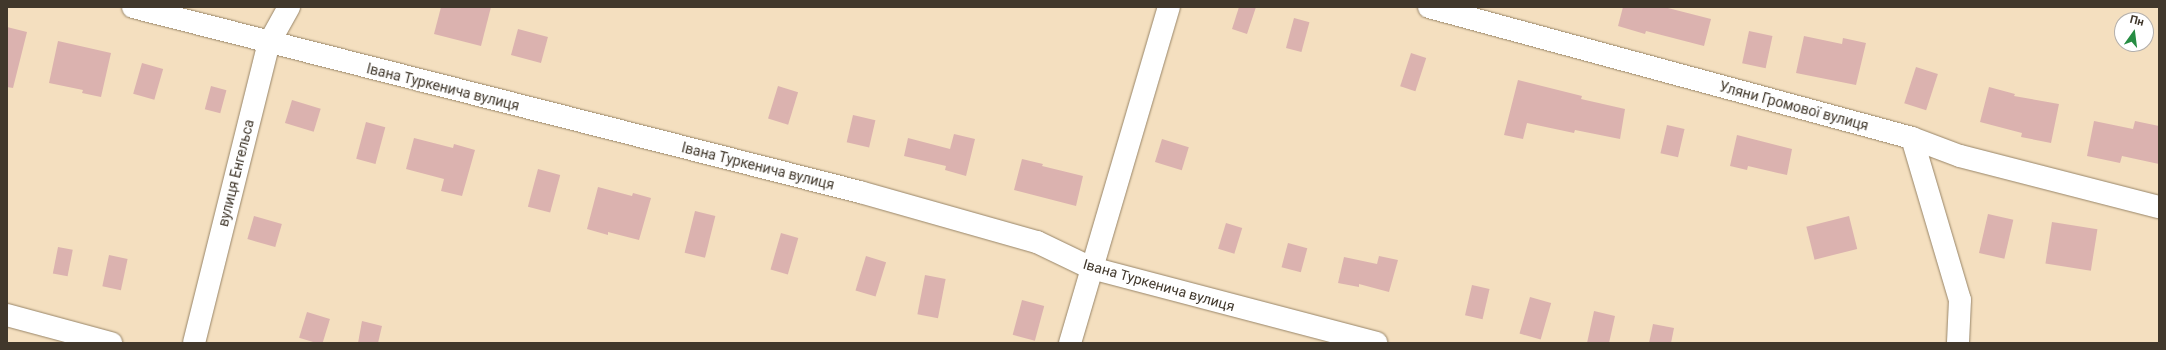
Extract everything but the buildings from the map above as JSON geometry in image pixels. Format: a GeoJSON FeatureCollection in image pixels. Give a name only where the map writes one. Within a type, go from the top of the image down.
{"type":"FeatureCollection","features":[{"type":"Feature","properties":{"kind":"street","name":"Івана Туркенича вулиця"},"geometry":{"type":"LineString","coordinates":[[133,7],[269,43],[860,192],[1037,242],[1091,268],[1376,343]]}},
{"type":"Feature","properties":{"kind":"street","name":"вулиця Енгельса"},"geometry":{"type":"LineString","coordinates":[[194,343],[269,43],[289,7]]}},
{"type":"Feature","properties":{"kind":"street"},"geometry":{"type":"LineString","coordinates":[[1070,343],[1169,7]]}},
{"type":"Feature","properties":{"kind":"street","name":"Уляни Громової вулиця"},"geometry":{"type":"LineString","coordinates":[[1429,7],[1912,138],[1960,156],[2159,206]]}},
{"type":"Feature","properties":{"kind":"street"},"geometry":{"type":"LineString","coordinates":[[1912,138],[1960,300],[1958,343]]}},
{"type":"Feature","properties":{"kind":"street"},"geometry":{"type":"LineString","coordinates":[[7,315],[111,343]]}}]}
